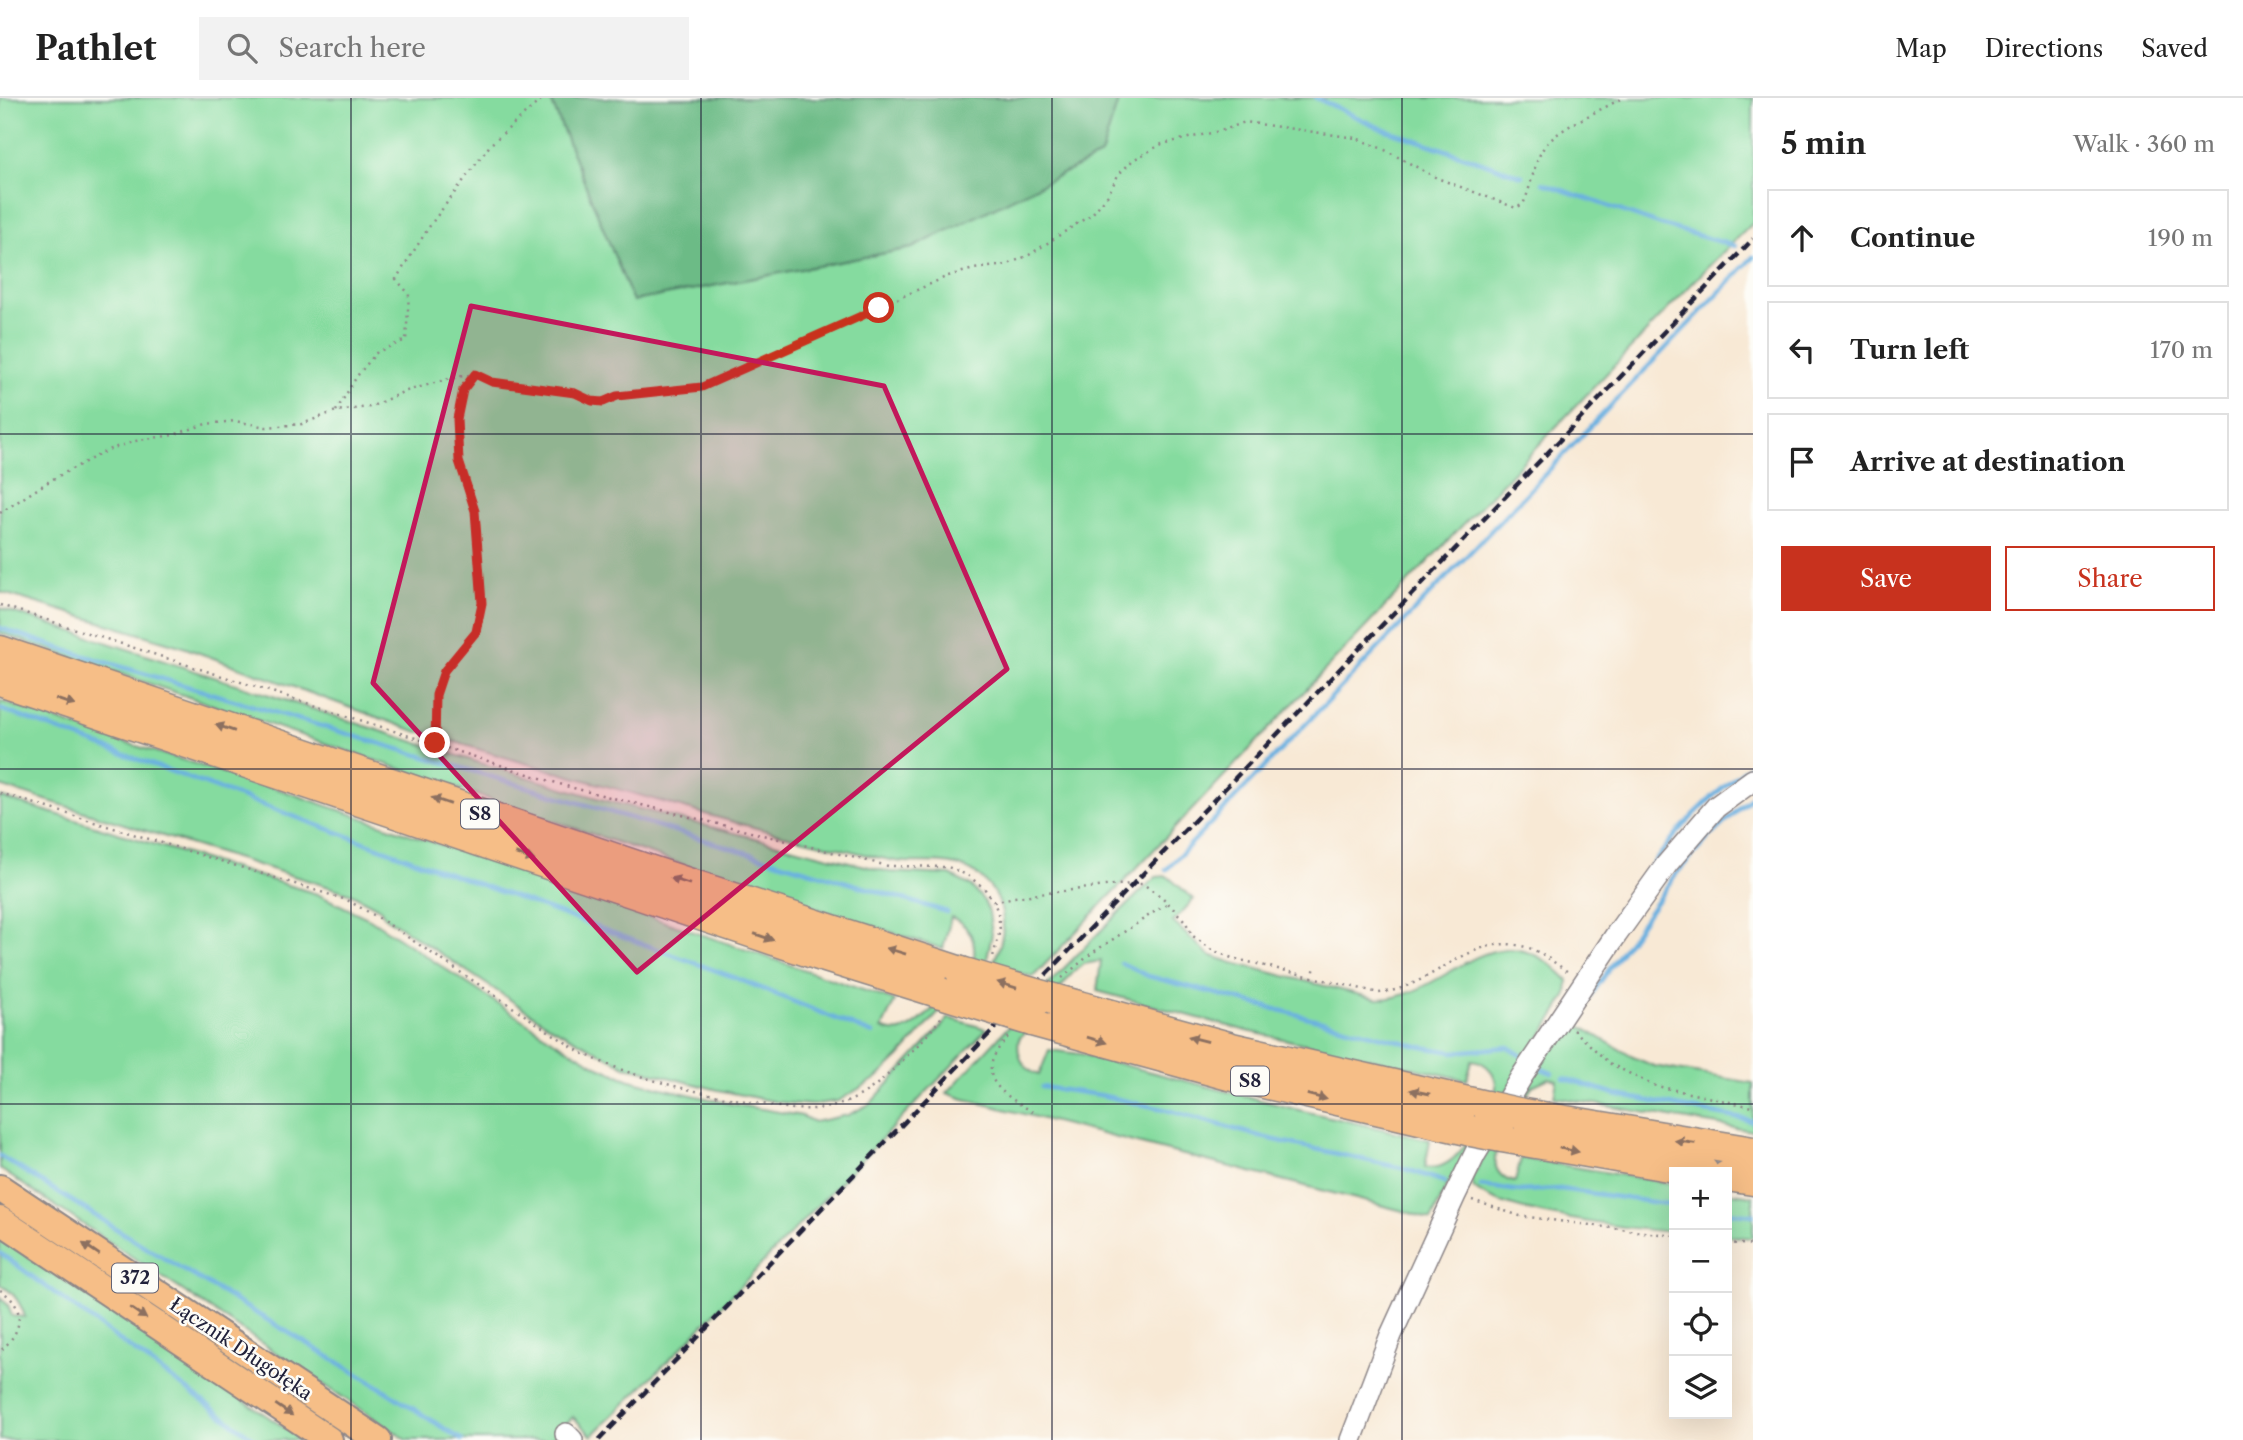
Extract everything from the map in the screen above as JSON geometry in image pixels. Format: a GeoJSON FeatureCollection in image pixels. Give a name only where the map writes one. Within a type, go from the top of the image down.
{"type":"FeatureCollection","features":[{"type":"Feature","properties":{"kind":"highway","name":"S8"},"geometry":{"type":"LineString","coordinates":[[0,652],[677,880],[961,972],[1478,1119]]}},
{"type":"Feature","properties":{"kind":"highway","name":"S8"},"geometry":{"type":"LineString","coordinates":[[0,680],[819,956],[1032,1021],[1229,1075],[1510,1125],[1682,1167]]}},
{"type":"Feature","properties":{"kind":"highway","name":"S8"},"geometry":{"type":"LineString","coordinates":[[1510,1125],[1753,1152]]}},
{"type":"Feature","properties":{"kind":"highway"},"geometry":{"type":"LineString","coordinates":[[1732,1177],[1753,1180]]}},
{"type":"Feature","properties":{"kind":"main road","name":"Łącznik Długołęka"},"geometry":{"type":"LineString","coordinates":[[0,1188],[378,1440]]}},
{"type":"Feature","properties":{"kind":"main road","name":"Łącznik Długołęka"},"geometry":{"type":"LineString","coordinates":[[0,1220],[329,1440]]}},
{"type":"Feature","properties":{"kind":"street"},"geometry":{"type":"LineString","coordinates":[[1351,1440],[1391,1335],[1475,1154],[1561,1018],[1667,864],[1716,807],[1753,780]]}},
{"type":"Feature","properties":{"kind":"path"},"geometry":{"type":"LineString","coordinates":[[336,411],[357,376],[377,352],[406,340],[409,294],[396,279],[431,224],[491,144],[543,98]]}},
{"type":"Feature","properties":{"kind":"path"},"geometry":{"type":"LineString","coordinates":[[0,513],[51,480],[110,449],[139,440],[173,435],[206,424],[235,421],[266,427],[302,424],[336,411],[370,407],[403,392],[452,378],[475,374],[492,382],[575,393],[592,401],[603,402],[617,396],[702,387],[948,276],[1006,265],[1029,255],[1092,214],[1108,195],[1118,175],[1133,160],[1162,144],[1224,130],[1245,122],[1356,138],[1437,178],[1516,208],[1523,204],[1540,154],[1546,145],[1564,131],[1622,98]]}},
{"type":"Feature","properties":{"kind":"path"},"geometry":{"type":"LineString","coordinates":[[435,743],[436,695],[444,671],[476,632],[482,603],[475,511],[459,461],[457,419],[463,390],[475,374]]}},
{"type":"Feature","properties":{"kind":"path"},"geometry":{"type":"LineString","coordinates":[[994,902],[1014,897],[1143,884],[1168,903],[1185,921],[1193,936],[1212,950],[1232,958],[1379,993],[1398,991],[1477,949],[1493,944],[1510,944],[1530,949],[1585,982]]}},
{"type":"Feature","properties":{"kind":"path"},"geometry":{"type":"LineString","coordinates":[[1312,978],[1315,967]]}},
{"type":"Feature","properties":{"kind":"path"},"geometry":{"type":"LineString","coordinates":[[1561,1018],[1609,1063],[1652,1085],[1753,1107]]}},
{"type":"Feature","properties":{"kind":"path"},"geometry":{"type":"LineString","coordinates":[[1455,1195],[1520,1216],[1669,1235]]}},
{"type":"Feature","properties":{"kind":"path"},"geometry":{"type":"LineString","coordinates":[[1732,1243],[1753,1245]]}},
{"type":"Feature","properties":{"kind":"path"},"geometry":{"type":"LineString","coordinates":[[0,1290],[16,1306],[19,1328],[16,1335],[0,1351]]}},
{"type":"Feature","properties":{"kind":"highlighted area"},"geometry":{"type":"Polygon","coordinates":[[[471,306],[884,386],[1007,669],[637,972],[373,683],[471,306]]]}},
{"type":"Feature","properties":{"kind":"green space"},"geometry":{"type":"Polygon","coordinates":[[[0,98],[550,98],[633,301],[912,248],[1101,155],[1119,98],[1753,98],[1753,223],[1708,267],[1033,977],[992,965],[1002,939],[999,902],[985,881],[964,867],[945,863],[895,861],[866,855],[750,827],[531,765],[418,732],[180,646],[0,592],[0,98]]]}},
{"type":"Feature","properties":{"kind":"green space"},"geometry":{"type":"Polygon","coordinates":[[[550,98],[1119,98],[1101,155],[912,248],[633,301],[550,98]]]}},
{"type":"Feature","properties":{"kind":"green space"},"geometry":{"type":"Polygon","coordinates":[[[0,608],[483,764],[604,800],[889,872],[950,875],[971,886],[984,901],[989,912],[992,934],[987,959],[877,1078],[838,1101],[810,1105],[777,1102],[625,1066],[553,1028],[385,917],[380,909],[352,894],[0,786],[0,701],[281,790],[895,1001],[882,1028],[890,1031],[901,1031],[914,1025],[933,1008],[974,957],[972,938],[967,928],[951,917],[943,949],[707,873],[0,633],[0,608]]]}},
{"type":"Feature","properties":{"kind":"green space"},"geometry":{"type":"Polygon","coordinates":[[[0,797],[317,894],[370,919],[550,1038],[599,1067],[630,1080],[666,1089],[802,1116],[814,1122],[848,1115],[870,1104],[949,1018],[987,1029],[682,1347],[592,1436],[573,1417],[553,1440],[407,1440],[0,1169],[0,797]]]}},
{"type":"Feature","properties":{"kind":"green space"},"geometry":{"type":"Polygon","coordinates":[[[1167,876],[1194,899],[1173,922],[1209,955],[1377,999],[1403,995],[1494,951],[1516,950],[1541,958],[1568,980],[1567,995],[1446,1188],[1431,1220],[947,1093],[1076,956],[1156,877],[1167,876]],[[1101,961],[1084,964],[1075,970],[1019,1039],[1020,1056],[1029,1070],[1039,1075],[1049,1050],[1081,1054],[1295,1109],[1430,1140],[1425,1167],[1437,1167],[1449,1162],[1459,1153],[1496,1089],[1493,1074],[1477,1061],[1472,1060],[1467,1080],[1247,1031],[1097,991],[1101,961]]]}},
{"type":"Feature","properties":{"kind":"green space"},"geometry":{"type":"Polygon","coordinates":[[[1568,1019],[1633,1057],[1654,1066],[1753,1083],[1753,1131],[1554,1097],[1557,1080],[1549,1078],[1532,1086],[1496,1153],[1495,1164],[1499,1172],[1506,1179],[1515,1182],[1521,1158],[1669,1183],[1669,1232],[1600,1224],[1539,1213],[1489,1197],[1474,1188],[1471,1179],[1568,1019]]]}},
{"type":"Feature","properties":{"kind":"green space"},"geometry":{"type":"Polygon","coordinates":[[[1732,1193],[1753,1196],[1753,1238],[1732,1236],[1732,1193]]]}},
{"type":"Feature","properties":{"kind":"green space"},"geometry":{"type":"Polygon","coordinates":[[[0,1237],[303,1440],[0,1440],[0,1297],[8,1305],[12,1316],[25,1317],[16,1298],[0,1285],[0,1237]]]}},
{"type":"Feature","properties":{"kind":"waterway"},"geometry":{"type":"LineString","coordinates":[[1316,98],[1378,127],[1522,176]]}},
{"type":"Feature","properties":{"kind":"waterway"},"geometry":{"type":"LineString","coordinates":[[1543,183],[1661,225],[1735,246]]}},
{"type":"Feature","properties":{"kind":"waterway"},"geometry":{"type":"LineString","coordinates":[[1166,870],[1753,257]]}},
{"type":"Feature","properties":{"kind":"waterway"},"geometry":{"type":"LineString","coordinates":[[0,628],[65,650],[947,912]]}},
{"type":"Feature","properties":{"kind":"waterway"},"geometry":{"type":"LineString","coordinates":[[0,709],[736,978],[873,1034]]}},
{"type":"Feature","properties":{"kind":"waterway"},"geometry":{"type":"LineString","coordinates":[[1617,916],[1647,872],[1693,815],[1753,764]]}},
{"type":"Feature","properties":{"kind":"waterway"},"geometry":{"type":"LineString","coordinates":[[1573,1021],[1675,875],[1711,835],[1753,796]]}},
{"type":"Feature","properties":{"kind":"waterway"},"geometry":{"type":"LineString","coordinates":[[1121,963],[1148,976],[1422,1047],[1453,1052],[1508,1047],[1522,1056]]}},
{"type":"Feature","properties":{"kind":"waterway"},"geometry":{"type":"LineString","coordinates":[[1542,1069],[1552,1073]]}},
{"type":"Feature","properties":{"kind":"waterway"},"geometry":{"type":"LineString","coordinates":[[1564,1078],[1618,1095],[1753,1121]]}},
{"type":"Feature","properties":{"kind":"waterway"},"geometry":{"type":"LineString","coordinates":[[1042,1087],[1100,1095],[1167,1110],[1266,1138],[1406,1169],[1445,1182]]}},
{"type":"Feature","properties":{"kind":"waterway"},"geometry":{"type":"LineString","coordinates":[[0,1156],[462,1440]]}},
{"type":"Feature","properties":{"kind":"waterway"},"geometry":{"type":"LineString","coordinates":[[1481,1186],[1520,1191],[1560,1189],[1669,1204]]}},
{"type":"Feature","properties":{"kind":"waterway"},"geometry":{"type":"LineString","coordinates":[[1732,1213],[1753,1215]]}},
{"type":"Feature","properties":{"kind":"waterway"},"geometry":{"type":"LineString","coordinates":[[0,1253],[256,1440]]}},
{"type":"Feature","properties":{"kind":"railway"},"geometry":{"type":"LineString","coordinates":[[599,1440],[1753,239]]}},
{"type":"Feature","properties":{"kind":"route"},"geometry":{"type":"LineString","coordinates":[[435,743],[436,695],[444,671],[476,632],[482,603],[475,511],[459,461],[457,419],[463,390],[475,374],[492,382],[575,393],[592,401],[603,402],[617,396],[702,387],[879,308]]}}]}
